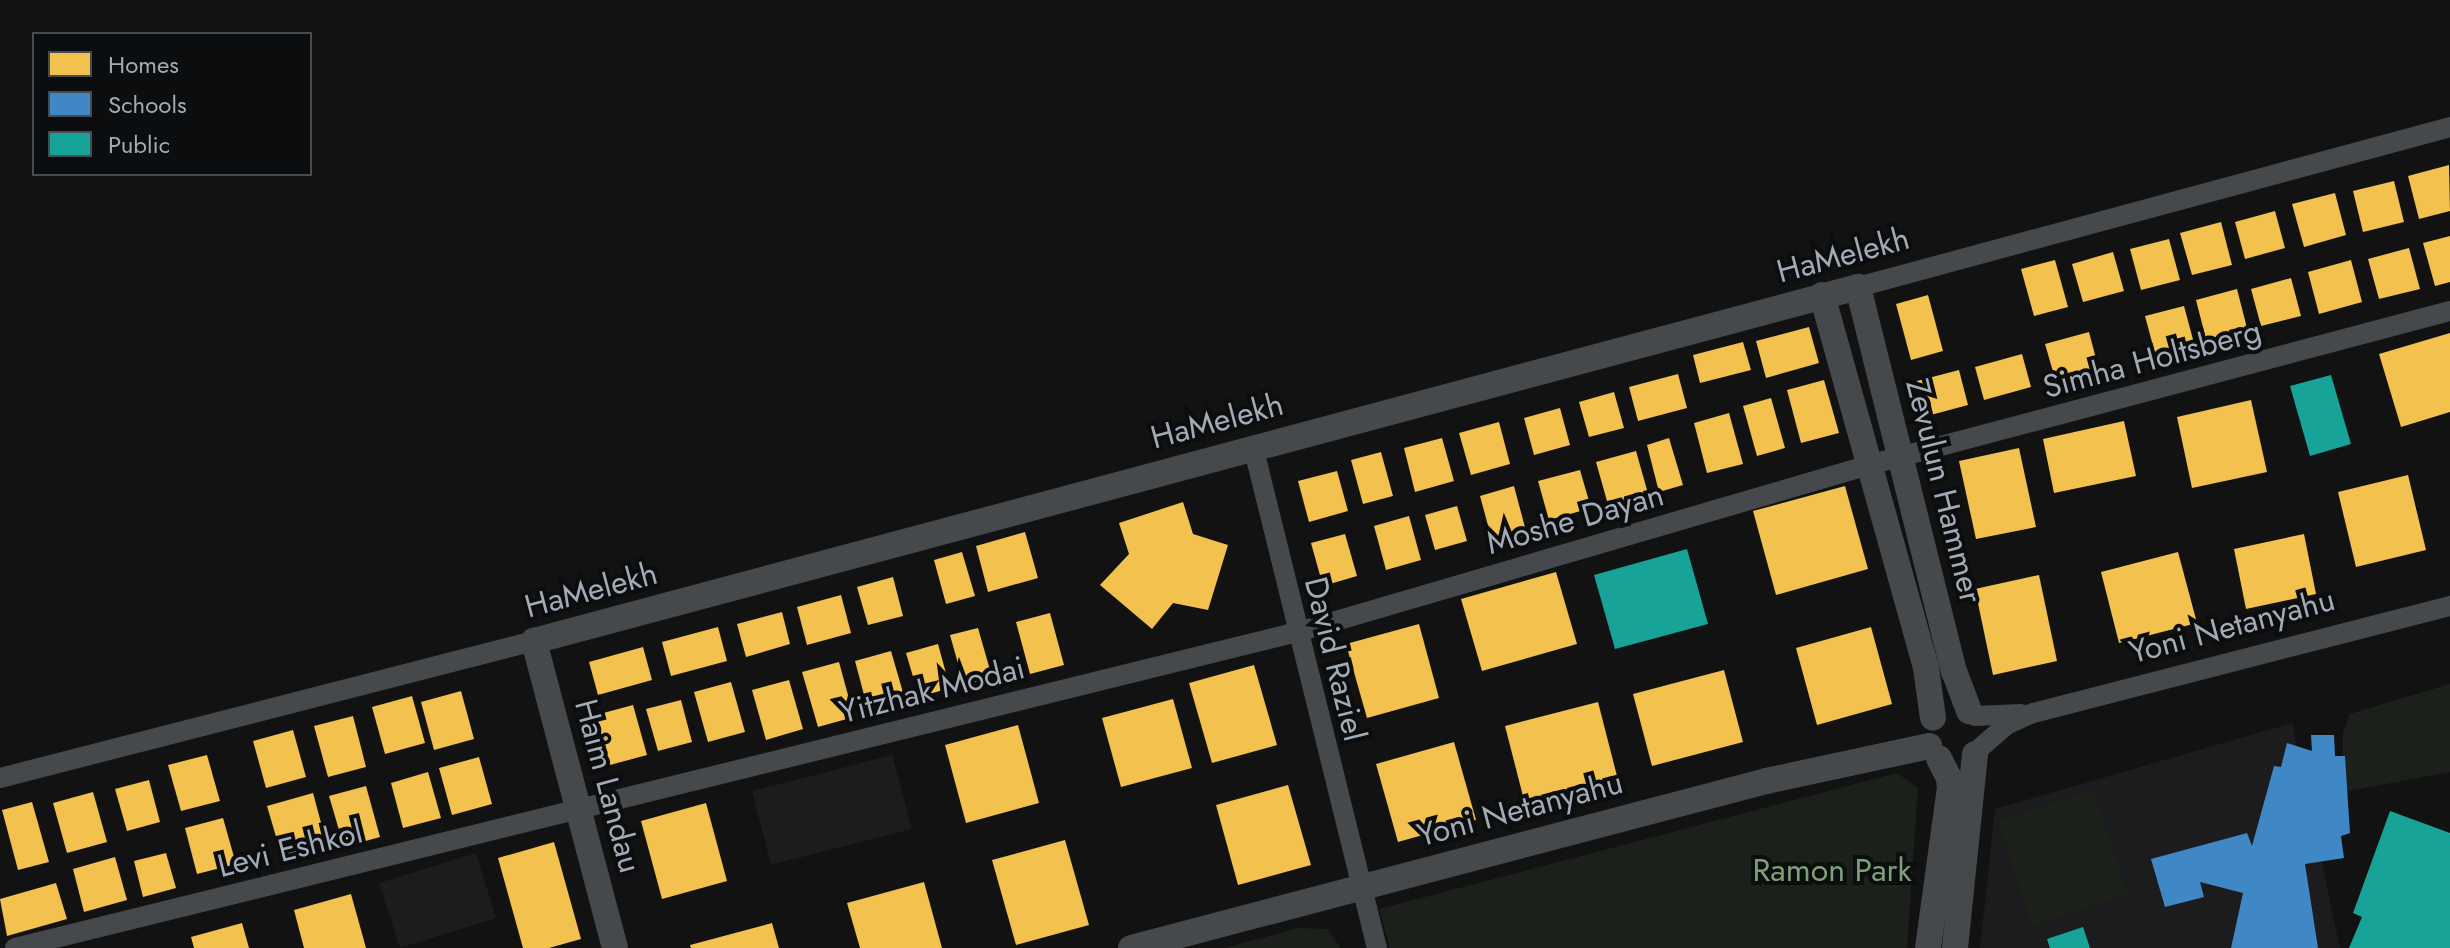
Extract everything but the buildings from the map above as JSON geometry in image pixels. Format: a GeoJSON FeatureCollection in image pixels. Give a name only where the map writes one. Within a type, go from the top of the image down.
{"type":"FeatureCollection","features":[{"type":"Feature","properties":{"kind":"street","name":"HaMelekh"},"geometry":{"type":"LineString","coordinates":[[0,778],[534,641],[2450,127]]}},
{"type":"Feature","properties":{"kind":"street","name":"Zevulun Hammer"},"geometry":{"type":"LineString","coordinates":[[1858,287],[1954,671],[1972,714]]}},
{"type":"Feature","properties":{"kind":"street","name":"Zevulun Hammer"},"geometry":{"type":"LineString","coordinates":[[1822,295],[1926,668],[1933,718]]}},
{"type":"Feature","properties":{"kind":"street","name":"Simha Holtsberg"},"geometry":{"type":"LineString","coordinates":[[1869,465],[2450,311]]}},
{"type":"Feature","properties":{"kind":"street","name":"David Raziel"},"geometry":{"type":"LineString","coordinates":[[1253,446],[1377,948]]}},
{"type":"Feature","properties":{"kind":"street","name":"Moshe Dayan"},"geometry":{"type":"LineString","coordinates":[[1298,632],[1869,465]]}},
{"type":"Feature","properties":{"kind":"street","name":"Yoni Netanyahu"},"geometry":{"type":"LineString","coordinates":[[1978,751],[2008,724],[2033,713],[2450,606]]}},
{"type":"Feature","properties":{"kind":"street","name":"Yitzhak Modai"},"geometry":{"type":"LineString","coordinates":[[580,808],[1298,632]]}},
{"type":"Feature","properties":{"kind":"street","name":"Haim Landau"},"geometry":{"type":"LineString","coordinates":[[534,641],[615,948]]}},
{"type":"Feature","properties":{"kind":"street"},"geometry":{"type":"LineString","coordinates":[[1928,948],[1950,788],[1927,737],[1933,718],[1946,709],[1972,714],[1982,731],[1955,948]]}},
{"type":"Feature","properties":{"kind":"street","name":"Yoni Netanyahu"},"geometry":{"type":"LineString","coordinates":[[1972,714],[2033,713]]}},
{"type":"Feature","properties":{"kind":"street"},"geometry":{"type":"LineString","coordinates":[[1934,752],[1962,762],[1978,751]]}},
{"type":"Feature","properties":{"kind":"street","name":"Yoni Netanyahu"},"geometry":{"type":"LineString","coordinates":[[1131,948],[1766,781],[1934,752]]}},
{"type":"Feature","properties":{"kind":"street","name":"Levi Eshkol"},"geometry":{"type":"LineString","coordinates":[[15,948],[580,808]]}},
{"type":"Feature","properties":{"kind":"shaded area"},"geometry":{"type":"Polygon","coordinates":[[[2292,723],[2340,948],[1980,948],[1995,809],[2292,723]]]}},
{"type":"Feature","properties":{"kind":"shaded area"},"geometry":{"type":"Polygon","coordinates":[[[892,755],[912,829],[771,865],[752,791],[892,755]]]}},
{"type":"Feature","properties":{"kind":"shaded area"},"geometry":{"type":"Polygon","coordinates":[[[476,853],[496,918],[400,948],[379,883],[476,853]]]}},
{"type":"Feature","properties":{"kind":"green space"},"geometry":{"type":"Polygon","coordinates":[[[2450,684],[2450,772],[2343,792],[2343,732],[2350,714],[2450,684]]]}},
{"type":"Feature","properties":{"kind":"green space","name":"Ramon Park"},"geometry":{"type":"Polygon","coordinates":[[[1897,773],[1918,788],[1907,948],[1390,948],[1379,909],[1897,773]]]}},
{"type":"Feature","properties":{"kind":"green space"},"geometry":{"type":"Polygon","coordinates":[[[2094,789],[2128,895],[2032,926],[1998,821],[2094,789]]]}},
{"type":"Feature","properties":{"kind":"green space"},"geometry":{"type":"Polygon","coordinates":[[[1299,928],[1327,929],[1341,948],[1224,948],[1299,928]]]}}]}
